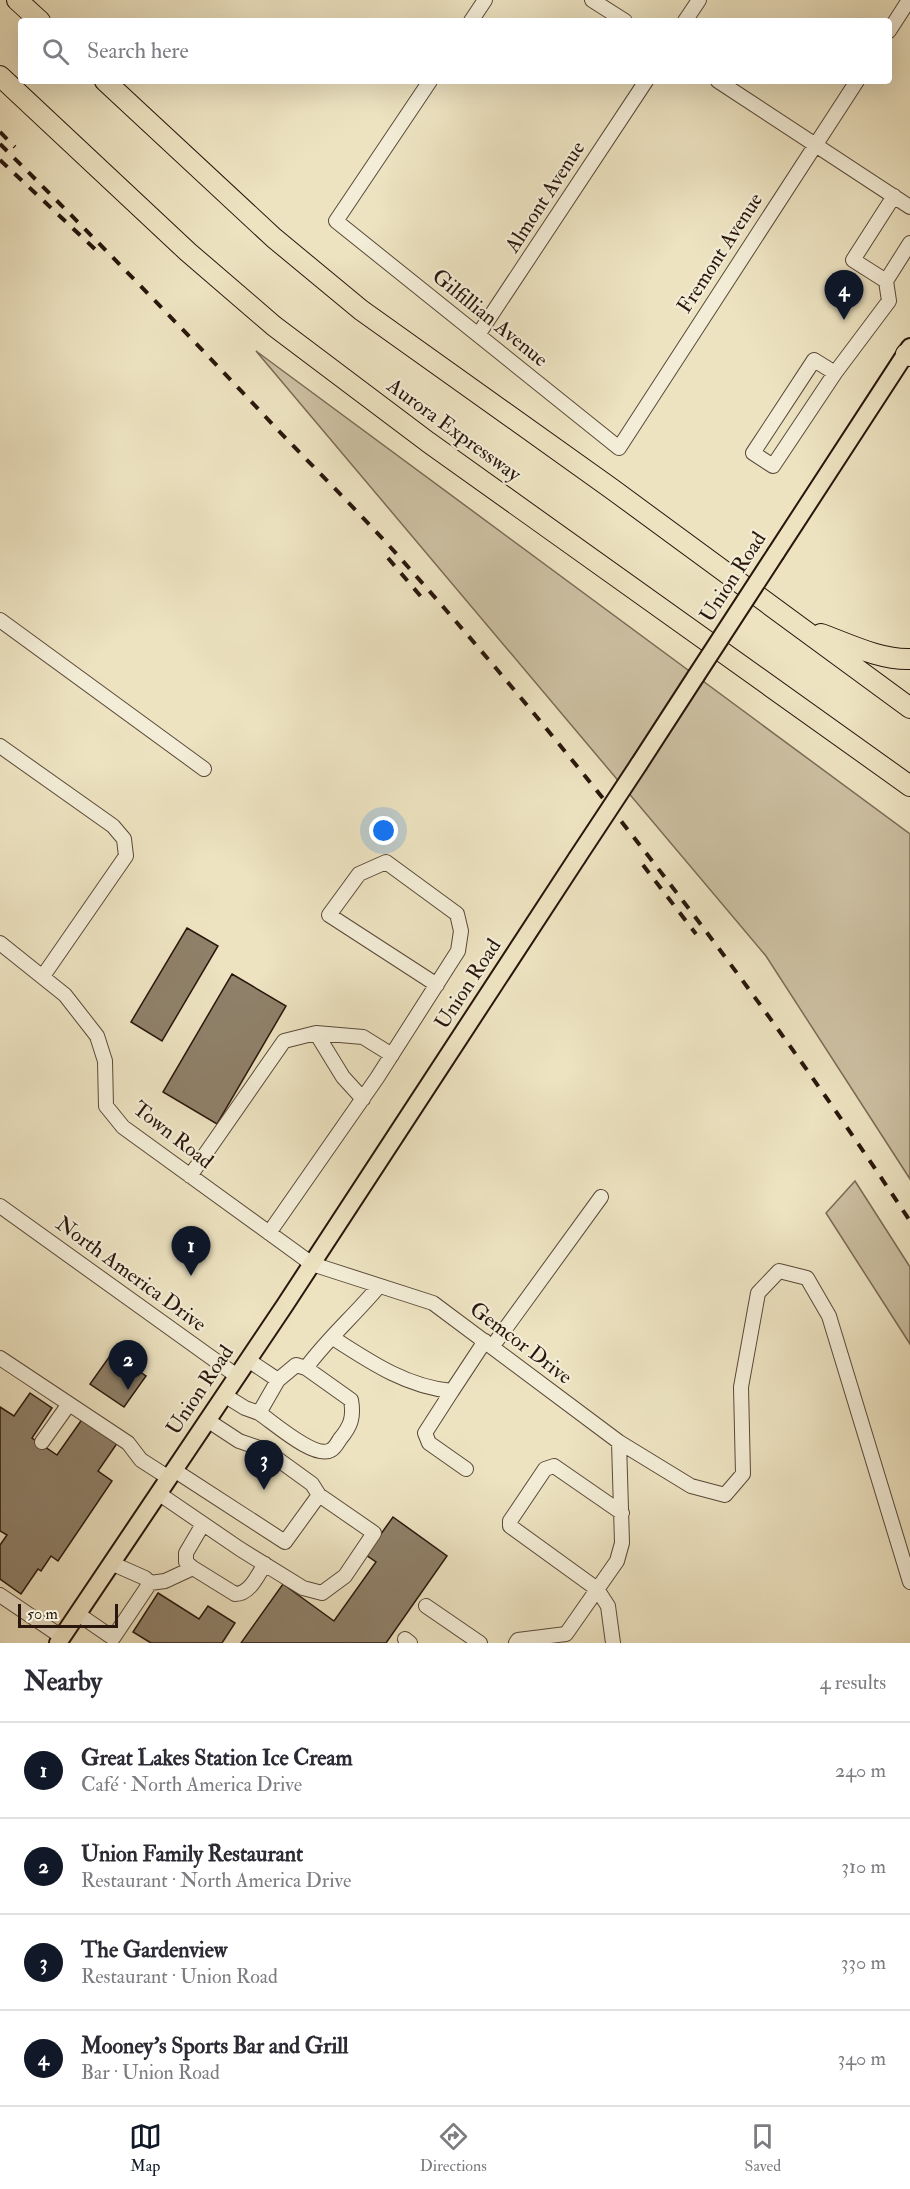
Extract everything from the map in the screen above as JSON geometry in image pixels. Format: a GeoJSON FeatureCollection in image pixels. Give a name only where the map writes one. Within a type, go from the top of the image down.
{"type":"FeatureCollection","features":[{"type":"Feature","properties":{"kind":"highway"},"geometry":{"type":"LineString","coordinates":[[17,0],[37,18]]}},
{"type":"Feature","properties":{"kind":"highway","name":"Aurora Expressway"},"geometry":{"type":"LineString","coordinates":[[0,76],[188,252],[274,326],[428,442],[910,786]]}},
{"type":"Feature","properties":{"kind":"highway","name":"Aurora Expressway"},"geometry":{"type":"LineString","coordinates":[[108,84],[274,238],[361,310],[612,489],[910,708]]}},
{"type":"Feature","properties":{"kind":"highway"},"geometry":{"type":"LineString","coordinates":[[798,625],[863,650],[901,660],[910,659]]}},
{"type":"Feature","properties":{"kind":"main road","name":"Union Road"},"geometry":{"type":"LineString","coordinates":[[60,1640],[312,1264],[909,352]]}},
{"type":"Feature","properties":{"kind":"street"},"geometry":{"type":"LineString","coordinates":[[473,18],[485,0]]}},
{"type":"Feature","properties":{"kind":"street"},"geometry":{"type":"LineString","coordinates":[[592,0],[620,18]]}},
{"type":"Feature","properties":{"kind":"street"},"geometry":{"type":"LineString","coordinates":[[687,18],[699,0]]}},
{"type":"Feature","properties":{"kind":"street"},"geometry":{"type":"LineString","coordinates":[[892,26],[909,0]]}},
{"type":"Feature","properties":{"kind":"street","name":"Gilfillian Avenue"},"geometry":{"type":"LineString","coordinates":[[428,84],[336,221],[619,448]]}},
{"type":"Feature","properties":{"kind":"street","name":"Almont Avenue"},"geometry":{"type":"LineString","coordinates":[[478,335],[644,84]]}},
{"type":"Feature","properties":{"kind":"street"},"geometry":{"type":"LineString","coordinates":[[723,84],[910,207]]}},
{"type":"Feature","properties":{"kind":"street","name":"Fremont Avenue"},"geometry":{"type":"LineString","coordinates":[[619,448],[854,84]]}},
{"type":"Feature","properties":{"kind":"street"},"geometry":{"type":"LineString","coordinates":[[886,281],[853,260],[894,196]]}},
{"type":"Feature","properties":{"kind":"street"},"geometry":{"type":"LineString","coordinates":[[835,373],[814,360],[753,453],[773,466],[835,373],[889,301],[886,281],[910,243]]}},
{"type":"Feature","properties":{"kind":"street"},"geometry":{"type":"LineString","coordinates":[[0,620],[204,769]]}},
{"type":"Feature","properties":{"kind":"street"},"geometry":{"type":"LineString","coordinates":[[0,746],[113,826],[124,839],[126,856],[43,976]]}},
{"type":"Feature","properties":{"kind":"street"},"geometry":{"type":"LineString","coordinates":[[269,1233],[363,1099],[437,985],[458,951],[461,931],[457,914],[386,862],[359,874],[329,915],[437,985]]}},
{"type":"Feature","properties":{"kind":"street","name":"Town Road"},"geometry":{"type":"LineString","coordinates":[[0,943],[65,994],[97,1036],[105,1061],[106,1106],[123,1127],[312,1264]]}},
{"type":"Feature","properties":{"kind":"street"},"geometry":{"type":"LineString","coordinates":[[190,1176],[284,1041],[316,1033],[363,1037],[392,1055]]}},
{"type":"Feature","properties":{"kind":"street"},"geometry":{"type":"LineString","coordinates":[[316,1033],[343,1077],[363,1099]]}},
{"type":"Feature","properties":{"kind":"street"},"geometry":{"type":"LineString","coordinates":[[466,1469],[429,1443],[425,1433],[452,1391],[600,1197]]}},
{"type":"Feature","properties":{"kind":"street","name":"North America Drive"},"geometry":{"type":"LineString","coordinates":[[0,1206],[237,1376]]}},
{"type":"Feature","properties":{"kind":"street","name":"Gemcor Drive"},"geometry":{"type":"LineString","coordinates":[[312,1264],[433,1303],[619,1442],[691,1486],[725,1495],[743,1474],[741,1387],[758,1293],[779,1271],[807,1278],[829,1317],[910,1582]]}},
{"type":"Feature","properties":{"kind":"street"},"geometry":{"type":"LineString","coordinates":[[306,1368],[319,1350],[333,1338],[379,1286]]}},
{"type":"Feature","properties":{"kind":"street"},"geometry":{"type":"LineString","coordinates":[[333,1338],[379,1368],[432,1389],[452,1391]]}},
{"type":"Feature","properties":{"kind":"street"},"geometry":{"type":"LineString","coordinates":[[0,1359],[128,1443],[141,1460],[171,1474],[285,1542],[319,1495]]}},
{"type":"Feature","properties":{"kind":"street"},"geometry":{"type":"LineString","coordinates":[[248,1360],[278,1380]]}},
{"type":"Feature","properties":{"kind":"street"},"geometry":{"type":"LineString","coordinates":[[224,1395],[245,1408],[259,1413],[310,1449],[322,1452],[331,1450],[350,1427],[353,1412],[351,1400],[306,1368],[296,1365],[278,1380],[259,1413]]}},
{"type":"Feature","properties":{"kind":"street"},"geometry":{"type":"LineString","coordinates":[[42,1442],[69,1404]]}},
{"type":"Feature","properties":{"kind":"street"},"geometry":{"type":"LineString","coordinates":[[158,1493],[303,1588],[322,1593],[345,1576],[374,1533],[319,1495],[312,1484],[265,1450],[239,1441],[207,1420]]}},
{"type":"Feature","properties":{"kind":"street"},"geometry":{"type":"LineString","coordinates":[[516,1643],[518,1640],[567,1638],[617,1561],[622,1543],[619,1442]]}},
{"type":"Feature","properties":{"kind":"street"},"geometry":{"type":"LineString","coordinates":[[613,1643],[608,1606],[597,1589],[510,1526],[510,1521],[545,1469],[554,1466],[622,1513]]}},
{"type":"Feature","properties":{"kind":"street"},"geometry":{"type":"LineString","coordinates":[[203,1524],[186,1553],[186,1562],[193,1568],[235,1594],[241,1594],[248,1590],[265,1564]]}},
{"type":"Feature","properties":{"kind":"street"},"geometry":{"type":"LineString","coordinates":[[111,1563],[145,1578],[150,1583]]}},
{"type":"Feature","properties":{"kind":"street"},"geometry":{"type":"LineString","coordinates":[[150,1583],[165,1581],[193,1568]]}},
{"type":"Feature","properties":{"kind":"street"},"geometry":{"type":"LineString","coordinates":[[78,1614],[117,1641],[150,1583]]}},
{"type":"Feature","properties":{"kind":"street"},"geometry":{"type":"LineString","coordinates":[[0,1595],[60,1640]]}},
{"type":"Feature","properties":{"kind":"street"},"geometry":{"type":"LineString","coordinates":[[426,1606],[480,1643]]}},
{"type":"Feature","properties":{"kind":"shaded area"},"geometry":{"type":"Polygon","coordinates":[[[256,351],[910,834],[910,1179],[766,956],[256,351]]]}},
{"type":"Feature","properties":{"kind":"shaded area"},"geometry":{"type":"Polygon","coordinates":[[[855,1181],[910,1267],[910,1344],[826,1213],[855,1181]]]}},
{"type":"Feature","properties":{"kind":"building"},"geometry":{"type":"Polygon","coordinates":[[[187,928],[218,946],[162,1041],[131,1022],[187,928]]]}},
{"type":"Feature","properties":{"kind":"building"},"geometry":{"type":"Polygon","coordinates":[[[232,974],[286,1006],[217,1124],[163,1092],[232,974]]]}},
{"type":"Feature","properties":{"kind":"building"},"geometry":{"type":"Polygon","coordinates":[[[112,1353],[146,1376],[124,1407],[90,1384],[112,1353]]]}},
{"type":"Feature","properties":{"kind":"building"},"geometry":{"type":"Polygon","coordinates":[[[30,1393],[52,1408],[32,1438],[57,1455],[83,1418],[118,1442],[98,1471],[112,1481],[58,1561],[51,1556],[41,1571],[38,1569],[21,1594],[0,1579],[0,1545],[7,1535],[0,1531],[0,1407],[14,1416],[30,1393]]]}},
{"type":"Feature","properties":{"kind":"building"},"geometry":{"type":"Polygon","coordinates":[[[393,1517],[447,1556],[386,1643],[241,1643],[283,1584],[334,1621],[376,1562],[366,1555],[393,1517]]]}},
{"type":"Feature","properties":{"kind":"building"},"geometry":{"type":"Polygon","coordinates":[[[158,1593],[199,1619],[208,1606],[235,1623],[222,1643],[151,1643],[133,1632],[158,1593]]]}},
{"type":"Feature","properties":{"kind":"railway"},"geometry":{"type":"LineString","coordinates":[[0,132],[15,147]]}},
{"type":"Feature","properties":{"kind":"railway"},"geometry":{"type":"LineString","coordinates":[[0,144],[140,285],[360,515],[409,568],[543,724],[608,804],[733,968],[794,1051],[910,1221]]}},
{"type":"Feature","properties":{"kind":"railway"},"geometry":{"type":"LineString","coordinates":[[0,160],[97,251]]}},
{"type":"Feature","properties":{"kind":"railway"},"geometry":{"type":"LineString","coordinates":[[388,558],[423,599]]}},
{"type":"Feature","properties":{"kind":"railway"},"geometry":{"type":"LineString","coordinates":[[643,865],[696,934]]}},
{"type":"Feature","properties":{"kind":"place","name":"Mooney's Sports Bar and Grill"},"geometry":{"type":"Point","coordinates":[844,320]}},
{"type":"Feature","properties":{"kind":"place","name":"Great Lakes Station Ice Cream"},"geometry":{"type":"Point","coordinates":[191,1276]}},
{"type":"Feature","properties":{"kind":"place","name":"Union Family Restaurant"},"geometry":{"type":"Point","coordinates":[128,1390]}},
{"type":"Feature","properties":{"kind":"place","name":"The Gardenview"},"geometry":{"type":"Point","coordinates":[264,1490]}}]}
